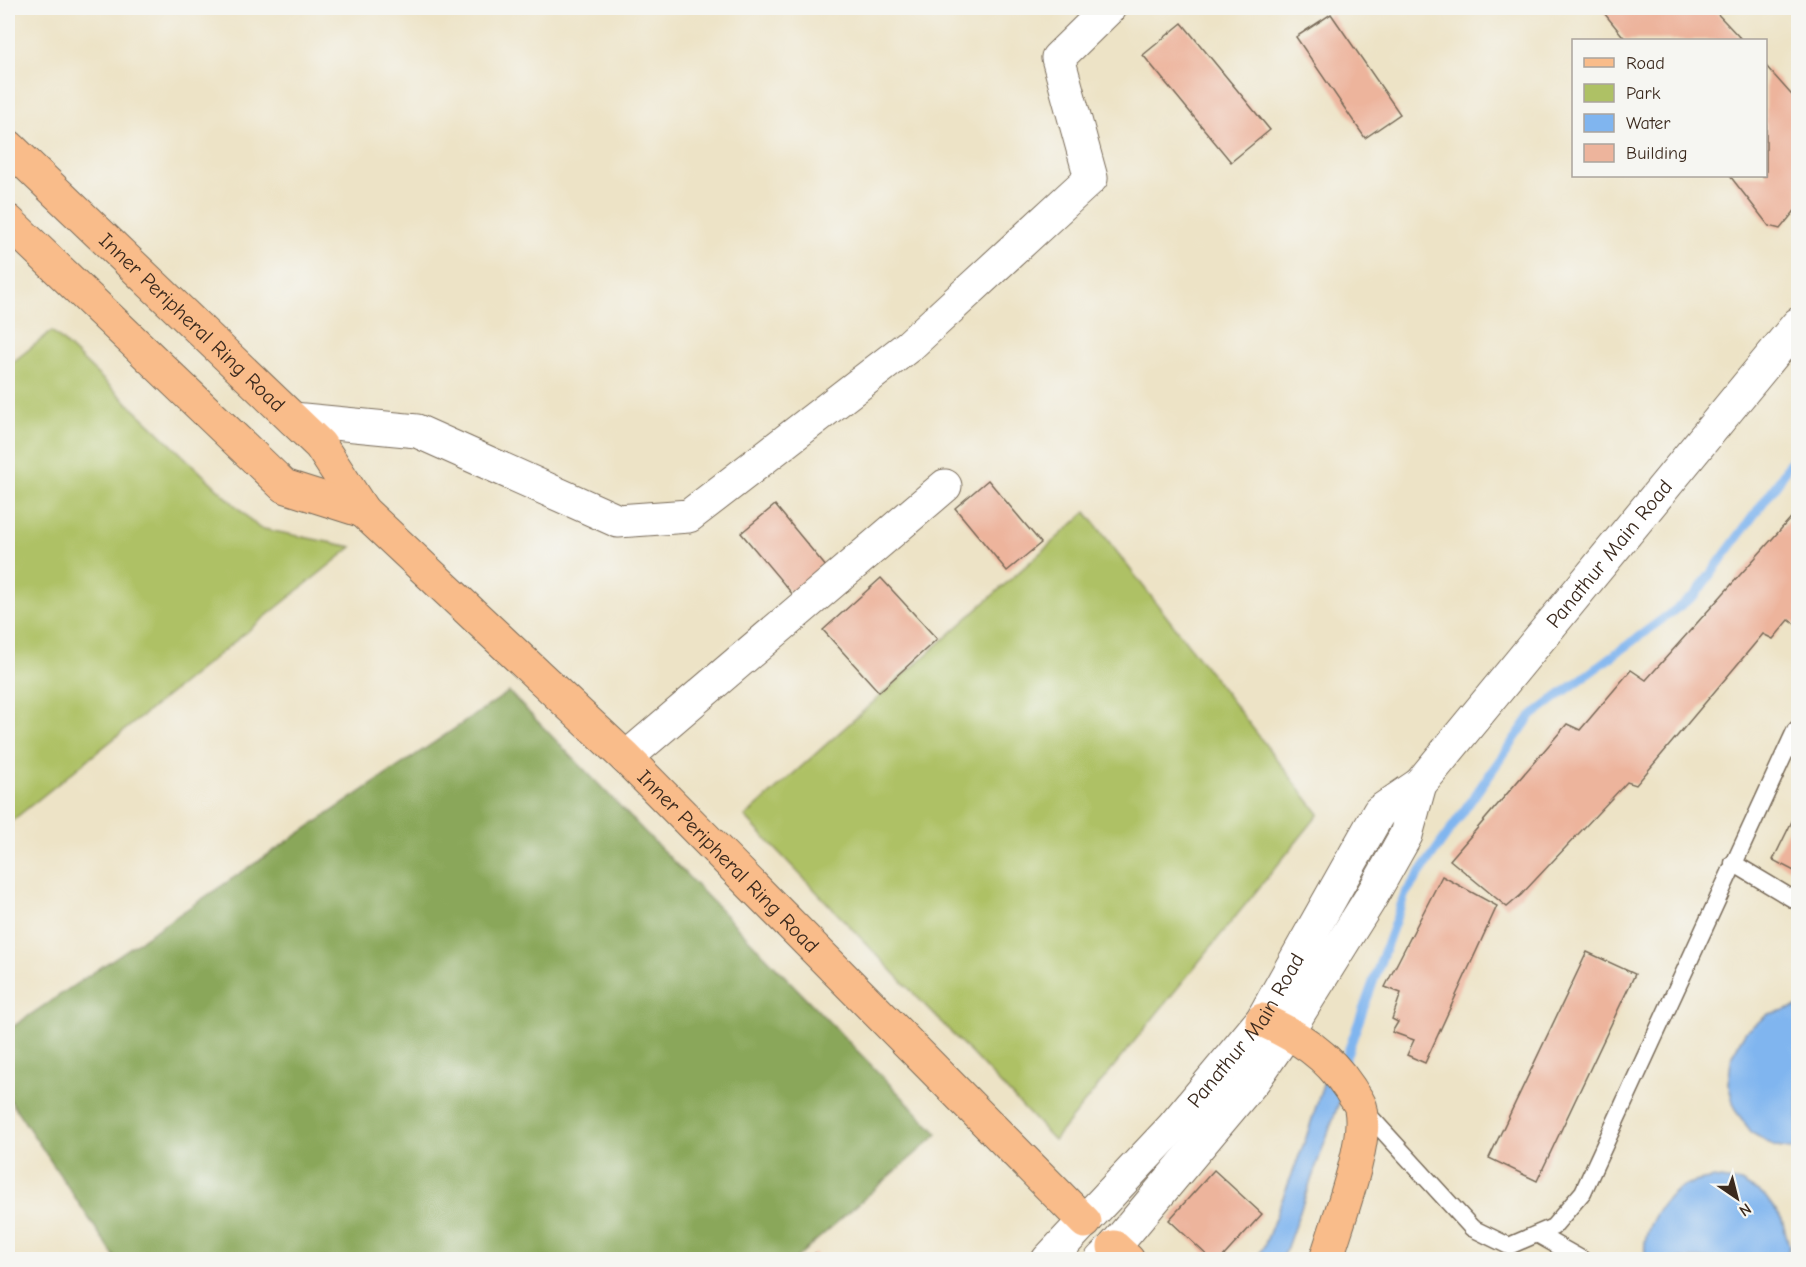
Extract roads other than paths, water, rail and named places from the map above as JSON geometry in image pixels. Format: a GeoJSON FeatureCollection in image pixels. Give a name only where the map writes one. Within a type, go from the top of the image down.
{"type":"FeatureCollection","features":[{"type":"Feature","properties":{"kind":"main road","name":"Inner Peripheral Ring Road"},"geometry":{"type":"LineString","coordinates":[[8,146],[320,445],[363,511],[626,758],[1084,1222]]}},
{"type":"Feature","properties":{"kind":"main road","name":"Inner Peripheral Ring Road"},"geometry":{"type":"LineString","coordinates":[[8,221],[284,486],[363,511]]}},
{"type":"Feature","properties":{"kind":"main road"},"geometry":{"type":"LineString","coordinates":[[1275,1026],[1322,1054],[1344,1080],[1361,1108],[1361,1140],[1326,1260]]}},
{"type":"Feature","properties":{"kind":"street"},"geometry":{"type":"LineString","coordinates":[[293,419],[417,431],[618,521],[689,516],[910,345],[1091,178],[1058,58],[1109,8]]}},
{"type":"Feature","properties":{"kind":"street","name":"Panathur Main Road"},"geometry":{"type":"LineString","coordinates":[[1048,1260],[1173,1127],[1275,1026],[1370,899],[1406,835],[1420,784],[1798,324]]}},
{"type":"Feature","properties":{"kind":"street"},"geometry":{"type":"LineString","coordinates":[[626,758],[945,486]]}},
{"type":"Feature","properties":{"kind":"street","name":"Panathur Main Road"},"geometry":{"type":"LineString","coordinates":[[1114,1256],[1254,1080],[1275,1026]]}},
{"type":"Feature","properties":{"kind":"lane"},"geometry":{"type":"LineString","coordinates":[[1361,1108],[1472,1228],[1506,1253],[1553,1227],[1583,1192],[1733,863],[1798,728]]}},
{"type":"Feature","properties":{"kind":"lane"},"geometry":{"type":"LineString","coordinates":[[1733,863],[1798,902]]}},
{"type":"Feature","properties":{"kind":"lane"},"geometry":{"type":"LineString","coordinates":[[1537,1234],[1583,1260]]}},
{"type":"Feature","properties":{"kind":"water"},"geometry":{"type":"Polygon","coordinates":[[[1798,1007],[1798,1150],[1776,1147],[1752,1133],[1735,1110],[1728,1083],[1732,1055],[1746,1031],[1769,1014],[1798,1007]]]}},
{"type":"Feature","properties":{"kind":"water"},"geometry":{"type":"Polygon","coordinates":[[[1324,1081],[1341,1097],[1286,1250],[1280,1259],[1256,1260],[1265,1244],[1306,1138],[1324,1081]]]}},
{"type":"Feature","properties":{"kind":"water"},"geometry":{"type":"Polygon","coordinates":[[[1713,1178],[1741,1182],[1765,1196],[1782,1219],[1789,1246],[1787,1259],[1646,1259],[1646,1238],[1649,1227],[1661,1207],[1686,1185],[1713,1178]]]}},
{"type":"Feature","properties":{"kind":"waterway"},"geometry":{"type":"LineString","coordinates":[[1342,1068],[1405,894],[1530,717],[1695,595],[1779,481],[1798,448]]}}]}
